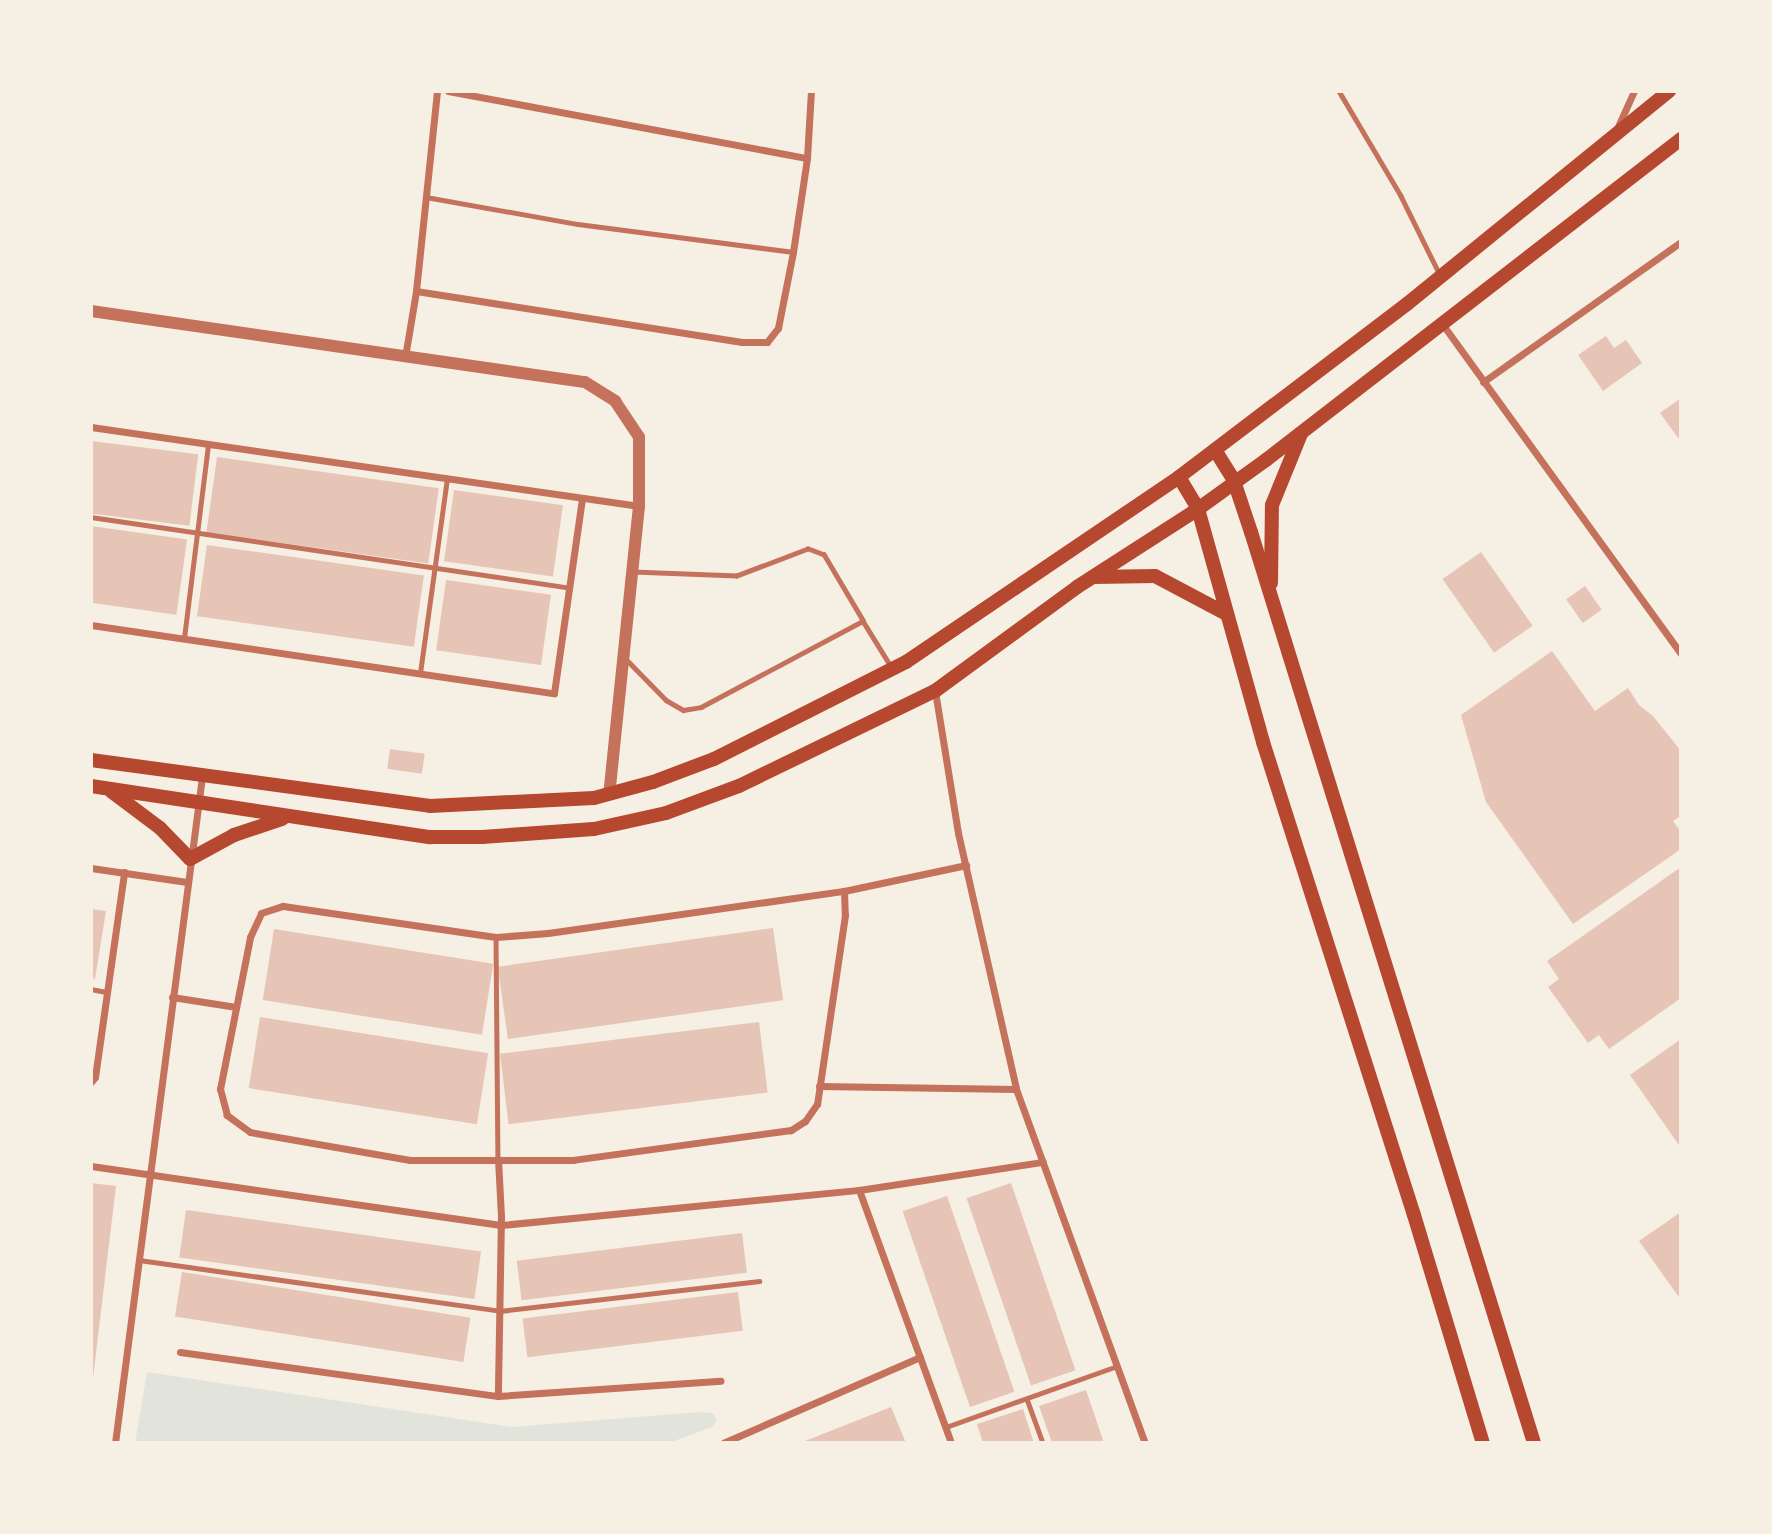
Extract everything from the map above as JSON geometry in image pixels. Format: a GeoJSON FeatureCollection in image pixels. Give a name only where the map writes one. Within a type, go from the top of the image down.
{"type":"FeatureCollection","features":[{"type":"Feature","properties":{"kind":"main road"},"geometry":{"type":"LineString","coordinates":[[91,760],[430,806],[526,803],[609,794],[653,782],[714,759],[893,670],[1179,477],[1441,277],[1669,91]]}},
{"type":"Feature","properties":{"kind":"main road"},"geometry":{"type":"LineString","coordinates":[[91,786],[430,837],[594,829],[666,813],[739,786],[935,691],[1092,577],[1198,509],[1443,325],[1681,139]]}},
{"type":"Feature","properties":{"kind":"main road"},"geometry":{"type":"LineString","coordinates":[[1271,598],[1272,505],[1302,432]]}},
{"type":"Feature","properties":{"kind":"main road"},"geometry":{"type":"LineString","coordinates":[[1215,450],[1234,481],[1534,1443]]}},
{"type":"Feature","properties":{"kind":"main road"},"geometry":{"type":"LineString","coordinates":[[1179,477],[1198,509],[1225,613],[1483,1443]]}},
{"type":"Feature","properties":{"kind":"main road"},"geometry":{"type":"LineString","coordinates":[[1092,577],[1155,576],[1225,613]]}},
{"type":"Feature","properties":{"kind":"main road"},"geometry":{"type":"LineString","coordinates":[[109,789],[160,828],[190,859],[234,835],[287,817]]}},
{"type":"Feature","properties":{"kind":"street"},"geometry":{"type":"LineString","coordinates":[[405,357],[416,290],[437,91]]}},
{"type":"Feature","properties":{"kind":"street"},"geometry":{"type":"LineString","coordinates":[[448,91],[807,158]]}},
{"type":"Feature","properties":{"kind":"street"},"geometry":{"type":"LineString","coordinates":[[416,290],[742,342],[767,342],[778,327],[793,253],[807,158],[811,91]]}},
{"type":"Feature","properties":{"kind":"street"},"geometry":{"type":"LineString","coordinates":[[1614,135],[1634,91]]}},
{"type":"Feature","properties":{"kind":"street"},"geometry":{"type":"LineString","coordinates":[[1483,382],[1681,242]]}},
{"type":"Feature","properties":{"kind":"street"},"geometry":{"type":"LineString","coordinates":[[91,311],[585,383],[615,401],[639,437],[639,506],[609,794]]}},
{"type":"Feature","properties":{"kind":"street"},"geometry":{"type":"LineString","coordinates":[[1443,325],[1681,654]]}},
{"type":"Feature","properties":{"kind":"street"},"geometry":{"type":"LineString","coordinates":[[91,427],[639,506]]}},
{"type":"Feature","properties":{"kind":"street"},"geometry":{"type":"LineString","coordinates":[[91,625],[554,692],[582,498]]}},
{"type":"Feature","properties":{"kind":"street"},"geometry":{"type":"LineString","coordinates":[[935,691],[958,833],[1016,1089],[1144,1443]]}},
{"type":"Feature","properties":{"kind":"street"},"geometry":{"type":"LineString","coordinates":[[115,1443],[202,777]]}},
{"type":"Feature","properties":{"kind":"street"},"geometry":{"type":"LineString","coordinates":[[844,891],[845,915],[817,1104],[805,1121],[791,1130],[573,1160],[410,1160],[250,1132],[227,1115],[220,1088],[250,937],[261,913],[283,906],[496,937],[548,933],[844,891],[966,865]]}},
{"type":"Feature","properties":{"kind":"street"},"geometry":{"type":"LineString","coordinates":[[91,867],[187,882]]}},
{"type":"Feature","properties":{"kind":"street"},"geometry":{"type":"LineString","coordinates":[[91,1082],[95,1077],[124,872]]}},
{"type":"Feature","properties":{"kind":"street"},"geometry":{"type":"LineString","coordinates":[[172,997],[236,1007]]}},
{"type":"Feature","properties":{"kind":"street"},"geometry":{"type":"LineString","coordinates":[[819,1086],[1016,1089]]}},
{"type":"Feature","properties":{"kind":"street"},"geometry":{"type":"LineString","coordinates":[[498,1159],[501,1225],[498,1396]]}},
{"type":"Feature","properties":{"kind":"street"},"geometry":{"type":"LineString","coordinates":[[91,1166],[501,1225],[859,1190],[1043,1163]]}},
{"type":"Feature","properties":{"kind":"street"},"geometry":{"type":"LineString","coordinates":[[859,1190],[946,1427],[949,1442]]}},
{"type":"Feature","properties":{"kind":"street"},"geometry":{"type":"LineString","coordinates":[[180,1352],[498,1396],[720,1381]]}},
{"type":"Feature","properties":{"kind":"street"},"geometry":{"type":"LineString","coordinates":[[723,1443],[920,1357]]}},
{"type":"Feature","properties":{"kind":"lane"},"geometry":{"type":"LineString","coordinates":[[1339,91],[1401,197],[1441,277]]}},
{"type":"Feature","properties":{"kind":"lane"},"geometry":{"type":"LineString","coordinates":[[426,197],[578,224],[793,253]]}},
{"type":"Feature","properties":{"kind":"lane"},"geometry":{"type":"LineString","coordinates":[[184,639],[208,444]]}},
{"type":"Feature","properties":{"kind":"lane"},"geometry":{"type":"LineString","coordinates":[[420,673],[447,478]]}},
{"type":"Feature","properties":{"kind":"lane"},"geometry":{"type":"LineString","coordinates":[[91,517],[569,588]]}},
{"type":"Feature","properties":{"kind":"lane"},"geometry":{"type":"LineString","coordinates":[[632,572],[737,576],[808,549],[824,555],[893,670]]}},
{"type":"Feature","properties":{"kind":"lane"},"geometry":{"type":"LineString","coordinates":[[623,657],[666,699],[683,710],[701,707],[863,621]]}},
{"type":"Feature","properties":{"kind":"lane"},"geometry":{"type":"LineString","coordinates":[[496,937],[498,1159]]}},
{"type":"Feature","properties":{"kind":"lane"},"geometry":{"type":"LineString","coordinates":[[91,989],[106,992]]}},
{"type":"Feature","properties":{"kind":"lane"},"geometry":{"type":"LineString","coordinates":[[138,1260],[499,1311],[759,1281]]}},
{"type":"Feature","properties":{"kind":"lane"},"geometry":{"type":"LineString","coordinates":[[946,1427],[1117,1366]]}},
{"type":"Feature","properties":{"kind":"lane"},"geometry":{"type":"LineString","coordinates":[[1027,1399],[1043,1443]]}},
{"type":"Feature","properties":{"kind":"shaded area"},"geometry":{"type":"Polygon","coordinates":[[[147,1372],[512,1427],[700,1412],[713,1413],[717,1420],[712,1427],[669,1443],[135,1443],[147,1372]]]}},
{"type":"Feature","properties":{"kind":"building"},"geometry":{"type":"Polygon","coordinates":[[[1606,336],[1614,348],[1626,340],[1642,363],[1603,391],[1578,355],[1606,336]]]}},
{"type":"Feature","properties":{"kind":"building"},"geometry":{"type":"Polygon","coordinates":[[[1681,398],[1681,442],[1660,413],[1681,398]]]}},
{"type":"Feature","properties":{"kind":"building"},"geometry":{"type":"Polygon","coordinates":[[[91,441],[198,454],[189,526],[91,514],[91,441]]]}},
{"type":"Feature","properties":{"kind":"building"},"geometry":{"type":"Polygon","coordinates":[[[217,457],[439,488],[428,563],[206,532],[217,457]]]}},
{"type":"Feature","properties":{"kind":"building"},"geometry":{"type":"Polygon","coordinates":[[[454,490],[563,505],[553,577],[444,561],[454,490]]]}},
{"type":"Feature","properties":{"kind":"building"},"geometry":{"type":"Polygon","coordinates":[[[91,526],[187,539],[176,615],[91,603],[91,526]]]}},
{"type":"Feature","properties":{"kind":"building"},"geometry":{"type":"Polygon","coordinates":[[[207,545],[424,575],[414,647],[197,616],[207,545]]]}},
{"type":"Feature","properties":{"kind":"building"},"geometry":{"type":"Polygon","coordinates":[[[1481,552],[1533,626],[1494,653],[1442,579],[1481,552]]]}},
{"type":"Feature","properties":{"kind":"building"},"geometry":{"type":"Polygon","coordinates":[[[446,580],[551,595],[541,665],[436,650],[446,580]]]}},
{"type":"Feature","properties":{"kind":"building"},"geometry":{"type":"Polygon","coordinates":[[[1585,586],[1602,610],[1583,623],[1566,599],[1585,586]]]}},
{"type":"Feature","properties":{"kind":"building"},"geometry":{"type":"Polygon","coordinates":[[[1552,651],[1595,711],[1628,688],[1639,705],[1653,716],[1681,751],[1681,816],[1673,821],[1681,832],[1681,849],[1573,924],[1486,802],[1461,715],[1552,651]]]}},
{"type":"Feature","properties":{"kind":"building"},"geometry":{"type":"Polygon","coordinates":[[[390,749],[425,754],[422,774],[387,769],[390,749]]]}},
{"type":"Feature","properties":{"kind":"building"},"geometry":{"type":"Polygon","coordinates":[[[1681,867],[1681,998],[1609,1049],[1599,1035],[1588,1043],[1548,987],[1559,979],[1547,961],[1681,867]]]}},
{"type":"Feature","properties":{"kind":"building"},"geometry":{"type":"Polygon","coordinates":[[[91,909],[106,911],[95,979],[91,978],[91,909]]]}},
{"type":"Feature","properties":{"kind":"building"},"geometry":{"type":"Polygon","coordinates":[[[773,928],[783,1000],[508,1039],[498,967],[773,928]]]}},
{"type":"Feature","properties":{"kind":"building"},"geometry":{"type":"Polygon","coordinates":[[[274,929],[493,964],[482,1035],[263,1000],[274,929]]]}},
{"type":"Feature","properties":{"kind":"building"},"geometry":{"type":"Polygon","coordinates":[[[260,1017],[488,1053],[477,1124],[249,1088],[260,1017]]]}},
{"type":"Feature","properties":{"kind":"building"},"geometry":{"type":"Polygon","coordinates":[[[759,1022],[768,1092],[509,1124],[500,1054],[759,1022]]]}},
{"type":"Feature","properties":{"kind":"building"},"geometry":{"type":"Polygon","coordinates":[[[1681,1039],[1681,1148],[1630,1075],[1681,1039]]]}},
{"type":"Feature","properties":{"kind":"building"},"geometry":{"type":"Polygon","coordinates":[[[91,1183],[116,1186],[93,1378],[91,1378],[91,1183]]]}},
{"type":"Feature","properties":{"kind":"building"},"geometry":{"type":"Polygon","coordinates":[[[1011,1183],[1075,1370],[1031,1386],[967,1198],[1011,1183]]]}},
{"type":"Feature","properties":{"kind":"building"},"geometry":{"type":"Polygon","coordinates":[[[947,1196],[1014,1392],[970,1407],[903,1211],[947,1196]]]}},
{"type":"Feature","properties":{"kind":"building"},"geometry":{"type":"Polygon","coordinates":[[[186,1210],[481,1251],[474,1299],[179,1258],[186,1210]]]}},
{"type":"Feature","properties":{"kind":"building"},"geometry":{"type":"Polygon","coordinates":[[[1681,1212],[1681,1300],[1639,1241],[1681,1212]]]}},
{"type":"Feature","properties":{"kind":"building"},"geometry":{"type":"Polygon","coordinates":[[[742,1233],[747,1273],[522,1300],[517,1261],[742,1233]]]}},
{"type":"Feature","properties":{"kind":"building"},"geometry":{"type":"Polygon","coordinates":[[[182,1272],[470,1318],[463,1362],[175,1316],[182,1272]]]}},
{"type":"Feature","properties":{"kind":"building"},"geometry":{"type":"Polygon","coordinates":[[[738,1292],[743,1331],[527,1357],[523,1318],[738,1292]]]}},
{"type":"Feature","properties":{"kind":"building"},"geometry":{"type":"Polygon","coordinates":[[[1086,1390],[1104,1443],[1052,1443],[1039,1406],[1086,1390]]]}},
{"type":"Feature","properties":{"kind":"building"},"geometry":{"type":"Polygon","coordinates":[[[891,1407],[906,1443],[800,1443],[891,1407]]]}},
{"type":"Feature","properties":{"kind":"building"},"geometry":{"type":"Polygon","coordinates":[[[1023,1409],[1034,1443],[983,1443],[977,1424],[1023,1409]]]}}]}
